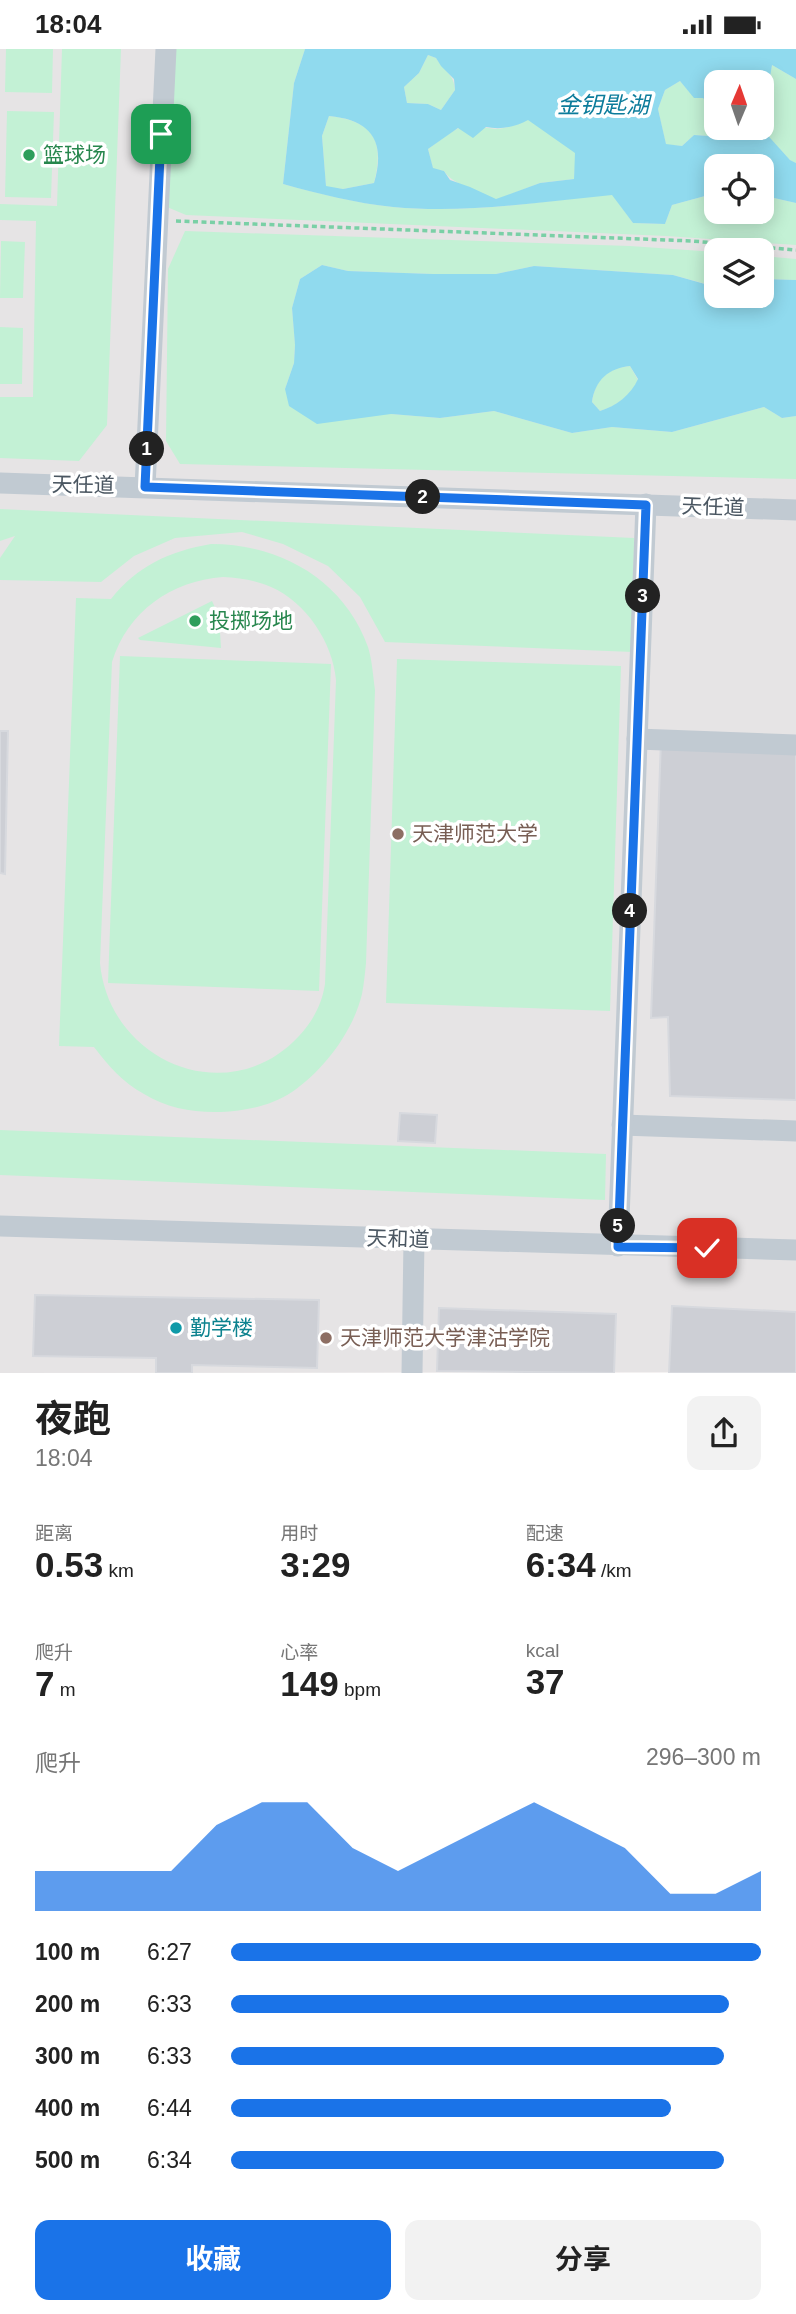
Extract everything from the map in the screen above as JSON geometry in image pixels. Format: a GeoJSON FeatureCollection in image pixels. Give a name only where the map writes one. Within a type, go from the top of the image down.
{"type":"FeatureCollection","features":[{"type":"Feature","properties":{"kind":"street"},"geometry":{"type":"LineString","coordinates":[[145,487],[166,49]]}},
{"type":"Feature","properties":{"kind":"street","name":"天任道"},"geometry":{"type":"LineString","coordinates":[[0,483],[796,510]]}},
{"type":"Feature","properties":{"kind":"street"},"geometry":{"type":"LineString","coordinates":[[618,1247],[646,505]]}},
{"type":"Feature","properties":{"kind":"street"},"geometry":{"type":"LineString","coordinates":[[637,739],[796,745]]}},
{"type":"Feature","properties":{"kind":"street"},"geometry":{"type":"LineString","coordinates":[[622,1125],[796,1131]]}},
{"type":"Feature","properties":{"kind":"street","name":"天和道"},"geometry":{"type":"LineString","coordinates":[[0,1226],[618,1247],[796,1250]]}},
{"type":"Feature","properties":{"kind":"street"},"geometry":{"type":"LineString","coordinates":[[412,1373],[414,1240]]}},
{"type":"Feature","properties":{"kind":"path"},"geometry":{"type":"LineString","coordinates":[[157,220],[691,241],[796,250]]}},
{"type":"Feature","properties":{"kind":"shaded area","name":"天津师范大学"},"geometry":{"type":"Polygon","coordinates":[[[0,49],[796,49],[796,1372],[0,1373],[0,49]]]}},
{"type":"Feature","properties":{"kind":"green space","name":"篮球场"},"geometry":{"type":"Polygon","coordinates":[[[6,49],[53,49],[52,93],[5,92],[6,49]]]}},
{"type":"Feature","properties":{"kind":"green space"},"geometry":{"type":"Polygon","coordinates":[[[62,49],[121,49],[107,425],[79,461],[0,458],[0,397],[33,397],[36,221],[0,220],[0,204],[57,206],[62,49]]]}},
{"type":"Feature","properties":{"kind":"green space"},"geometry":{"type":"Polygon","coordinates":[[[172,49],[305,49],[294,83],[283,184],[365,203],[420,209],[503,206],[612,194],[633,223],[665,224],[672,205],[704,196],[704,224],[774,224],[774,198],[796,203],[796,245],[774,243],[774,238],[704,239],[186,215],[167,207],[172,49]]]}},
{"type":"Feature","properties":{"kind":"green space"},"geometry":{"type":"Polygon","coordinates":[[[428,55],[436,58],[451,76],[454,85],[455,90],[441,110],[428,104],[407,103],[404,87],[419,73],[428,55]]]}},
{"type":"Feature","properties":{"kind":"green space"},"geometry":{"type":"Polygon","coordinates":[[[772,65],[796,79],[796,163],[771,140],[774,140],[774,70],[771,70],[772,65]]]}},
{"type":"Feature","properties":{"kind":"green space"},"geometry":{"type":"Polygon","coordinates":[[[680,81],[694,97],[703,98],[704,136],[694,135],[682,146],[666,145],[658,109],[665,90],[680,81]]]}},
{"type":"Feature","properties":{"kind":"green space","name":"篮球场"},"geometry":{"type":"Polygon","coordinates":[[[7,111],[54,112],[51,198],[5,197],[7,111]]]}},
{"type":"Feature","properties":{"kind":"green space"},"geometry":{"type":"Polygon","coordinates":[[[329,116],[356,123],[372,135],[378,155],[374,183],[343,189],[326,187],[322,136],[329,116]]]}},
{"type":"Feature","properties":{"kind":"green space"},"geometry":{"type":"Polygon","coordinates":[[[528,119],[576,153],[574,179],[540,183],[496,200],[460,184],[444,171],[433,169],[428,149],[457,129],[499,129],[528,119]]]}},
{"type":"Feature","properties":{"kind":"green space"},"geometry":{"type":"Polygon","coordinates":[[[185,231],[630,246],[704,251],[704,283],[673,275],[534,266],[496,274],[433,274],[348,271],[322,265],[300,279],[292,308],[294,363],[285,389],[391,414],[440,418],[494,411],[572,433],[612,427],[672,432],[764,407],[782,418],[796,416],[796,479],[180,464],[166,441],[168,269],[185,231]]]}},
{"type":"Feature","properties":{"kind":"green space"},"geometry":{"type":"Polygon","coordinates":[[[1,241],[25,242],[23,298],[0,298],[1,241]]]}},
{"type":"Feature","properties":{"kind":"green space"},"geometry":{"type":"Polygon","coordinates":[[[774,257],[796,259],[796,280],[774,279],[774,257]]]}},
{"type":"Feature","properties":{"kind":"green space"},"geometry":{"type":"Polygon","coordinates":[[[0,327],[23,328],[22,384],[0,384],[0,327]]]}},
{"type":"Feature","properties":{"kind":"green space"},"geometry":{"type":"Polygon","coordinates":[[[630,366],[638,380],[632,390],[623,399],[600,411],[592,402],[600,381],[615,369],[630,366]]]}},
{"type":"Feature","properties":{"kind":"green space"},"geometry":{"type":"Polygon","coordinates":[[[0,509],[634,538],[633,652],[385,642],[360,597],[328,566],[283,544],[242,532],[175,538],[134,556],[101,582],[0,580],[0,558],[15,536],[0,541],[0,509]]]}},
{"type":"Feature","properties":{"kind":"green space"},"geometry":{"type":"Polygon","coordinates":[[[211,544],[237,546],[285,559],[326,585],[357,623],[368,647],[375,690],[366,963],[358,1008],[344,1036],[325,1062],[292,1092],[267,1104],[248,1109],[201,1112],[162,1103],[129,1085],[94,1047],[59,1046],[76,598],[111,599],[132,577],[155,562],[182,551],[211,544]],[[223,577],[186,585],[154,602],[129,628],[112,662],[100,963],[108,998],[125,1027],[148,1050],[177,1065],[208,1072],[240,1071],[271,1059],[309,1024],[324,991],[336,680],[330,652],[316,625],[306,613],[284,594],[265,585],[223,577]]]}},
{"type":"Feature","properties":{"kind":"green space","name":"投掷场地"},"geometry":{"type":"Polygon","coordinates":[[[212,601],[219,616],[221,648],[138,638],[212,601]]]}},
{"type":"Feature","properties":{"kind":"green space"},"geometry":{"type":"Polygon","coordinates":[[[120,656],[331,664],[319,991],[108,983],[120,656]]]}},
{"type":"Feature","properties":{"kind":"green space"},"geometry":{"type":"Polygon","coordinates":[[[397,659],[621,666],[610,1011],[386,1003],[397,659]]]}},
{"type":"Feature","properties":{"kind":"green space"},"geometry":{"type":"Polygon","coordinates":[[[0,1130],[606,1154],[605,1200],[0,1175],[0,1130]]]}},
{"type":"Feature","properties":{"kind":"water","name":"金钥匙湖"},"geometry":{"type":"Polygon","coordinates":[[[305,49],[796,49],[796,79],[772,65],[771,70],[704,70],[704,99],[694,98],[680,81],[665,90],[658,109],[666,144],[682,146],[694,135],[704,136],[704,140],[772,140],[796,163],[796,203],[774,198],[774,154],[704,154],[704,196],[672,205],[665,224],[633,223],[612,195],[502,206],[420,209],[365,203],[283,184],[294,83],[305,49]],[[428,55],[419,73],[404,87],[407,103],[428,104],[441,110],[455,90],[454,79],[436,58],[428,55]],[[329,116],[322,136],[326,186],[343,189],[374,183],[378,156],[372,136],[365,128],[344,118],[329,116]],[[528,120],[502,128],[486,127],[473,138],[458,128],[428,149],[433,168],[444,171],[450,180],[496,199],[540,183],[574,179],[575,153],[528,120]]]}},
{"type":"Feature","properties":{"kind":"water"},"geometry":{"type":"Polygon","coordinates":[[[322,265],[348,271],[433,274],[496,274],[534,266],[673,275],[704,284],[704,308],[774,308],[774,279],[796,280],[796,416],[782,418],[764,407],[672,432],[612,427],[572,433],[494,411],[440,418],[391,414],[317,424],[289,406],[285,389],[294,363],[292,308],[300,279],[322,265]],[[630,366],[616,369],[600,381],[592,402],[600,411],[622,399],[638,379],[630,366]]]}},
{"type":"Feature","properties":{"kind":"building"},"geometry":{"type":"Polygon","coordinates":[[[0,731],[8,731],[5,874],[0,873],[0,731]]]}},
{"type":"Feature","properties":{"kind":"building"},"geometry":{"type":"Polygon","coordinates":[[[661,740],[796,745],[796,1100],[670,1096],[668,1017],[651,1018],[661,740]]]}},
{"type":"Feature","properties":{"kind":"building"},"geometry":{"type":"Polygon","coordinates":[[[400,1113],[437,1115],[435,1143],[398,1141],[400,1113]]]}},
{"type":"Feature","properties":{"kind":"building","name":"勤学楼"},"geometry":{"type":"Polygon","coordinates":[[[35,1295],[319,1300],[317,1368],[192,1365],[192,1373],[156,1373],[156,1358],[33,1356],[35,1295]]]}},
{"type":"Feature","properties":{"kind":"building"},"geometry":{"type":"Polygon","coordinates":[[[672,1306],[796,1312],[796,1373],[669,1373],[672,1306]]]}},
{"type":"Feature","properties":{"kind":"building"},"geometry":{"type":"Polygon","coordinates":[[[439,1308],[616,1314],[614,1373],[437,1371],[439,1308]]]}},
{"type":"Feature","properties":{"kind":"place","name":"篮球场"},"geometry":{"type":"Point","coordinates":[29,155]}},
{"type":"Feature","properties":{"kind":"place","name":"投掷场地"},"geometry":{"type":"Point","coordinates":[195,621]}},
{"type":"Feature","properties":{"kind":"place","name":"天津师范大学"},"geometry":{"type":"Point","coordinates":[398,834]}},
{"type":"Feature","properties":{"kind":"place","name":"勤学楼"},"geometry":{"type":"Point","coordinates":[176,1328]}},
{"type":"Feature","properties":{"kind":"place","name":"天津师范大学津沽学院"},"geometry":{"type":"Point","coordinates":[326,1338]}},
{"type":"Feature","properties":{"kind":"route"},"geometry":{"type":"LineString","coordinates":[[161,134],[145,487],[646,505],[618,1247],[707,1248]]}}]}
